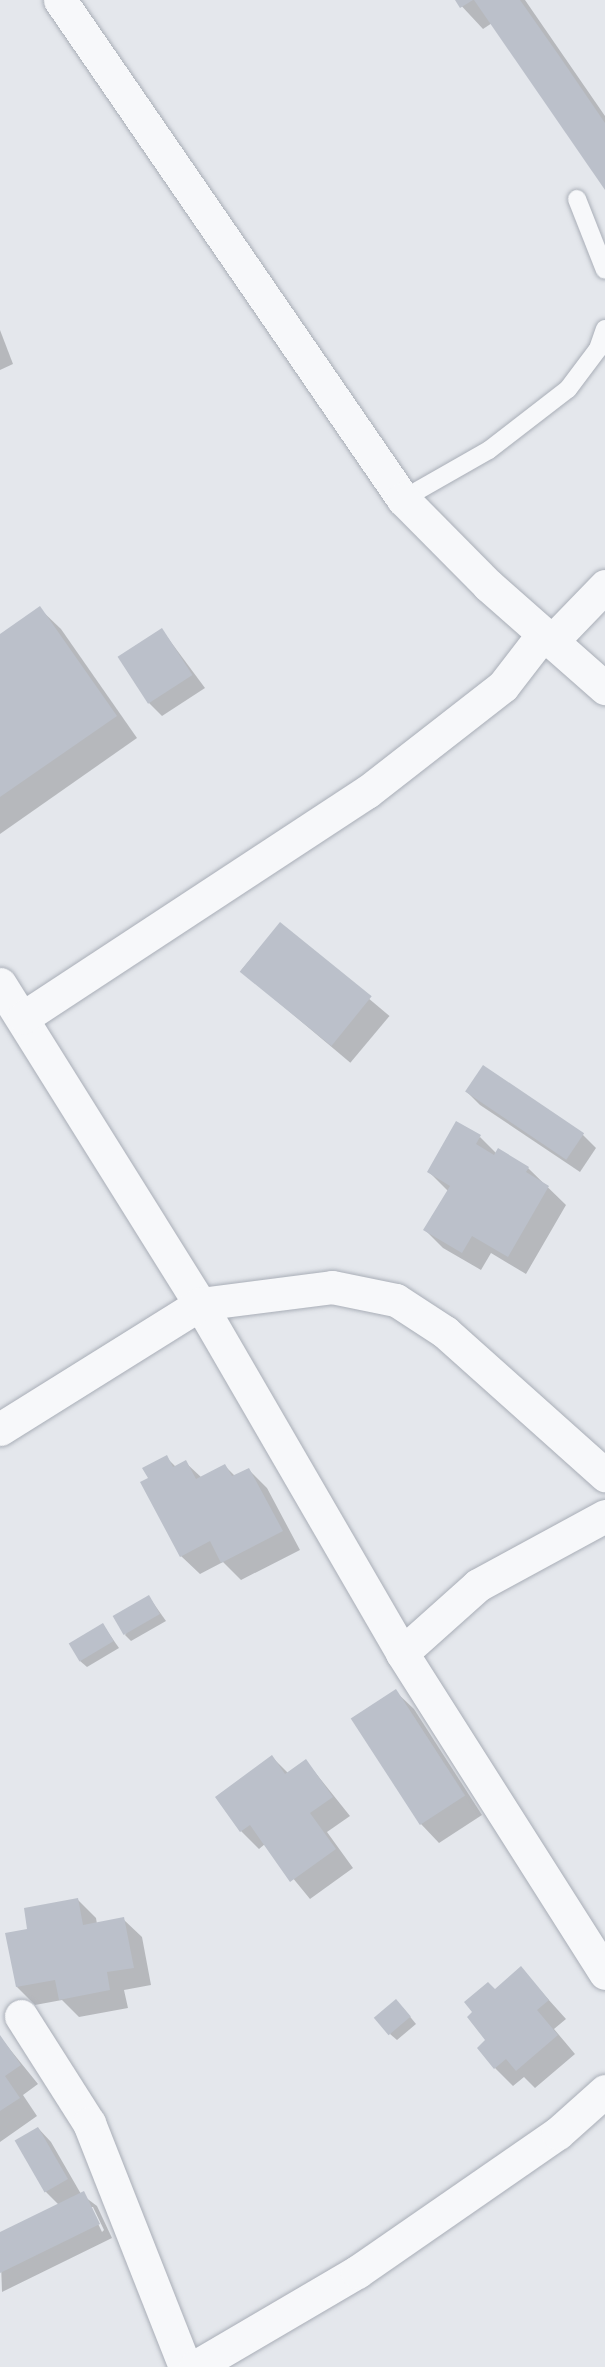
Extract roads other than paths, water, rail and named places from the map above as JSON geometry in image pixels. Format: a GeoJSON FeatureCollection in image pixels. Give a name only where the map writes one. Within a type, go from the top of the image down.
{"type":"FeatureCollection","features":[{"type":"Feature","properties":{"kind":"street"},"geometry":{"type":"LineString","coordinates":[[60,0],[403,500],[547,638],[605,688]]}},
{"type":"Feature","properties":{"kind":"street"},"geometry":{"type":"LineString","coordinates":[[24,1017],[367,792],[503,687],[547,638],[605,586]]}},
{"type":"Feature","properties":{"kind":"street"},"geometry":{"type":"LineString","coordinates":[[0,984],[24,1017],[200,1304],[402,1653],[605,1973]]}},
{"type":"Feature","properties":{"kind":"street"},"geometry":{"type":"LineString","coordinates":[[0,1429],[200,1304],[332,1287],[396,1300],[445,1332],[605,1475]]}},
{"type":"Feature","properties":{"kind":"street"},"geometry":{"type":"LineString","coordinates":[[402,1653],[478,1586],[605,1516]]}},
{"type":"Feature","properties":{"kind":"street"},"geometry":{"type":"LineString","coordinates":[[21,2016],[89,2123],[185,2367]]}},
{"type":"Feature","properties":{"kind":"street"},"geometry":{"type":"LineString","coordinates":[[195,2367],[357,2272],[558,2133],[605,2091]]}},
{"type":"Feature","properties":{"kind":"lane"},"geometry":{"type":"LineString","coordinates":[[577,199],[605,270]]}},
{"type":"Feature","properties":{"kind":"lane"},"geometry":{"type":"LineString","coordinates":[[403,500],[489,450],[568,389],[598,349],[605,329]]}}]}
